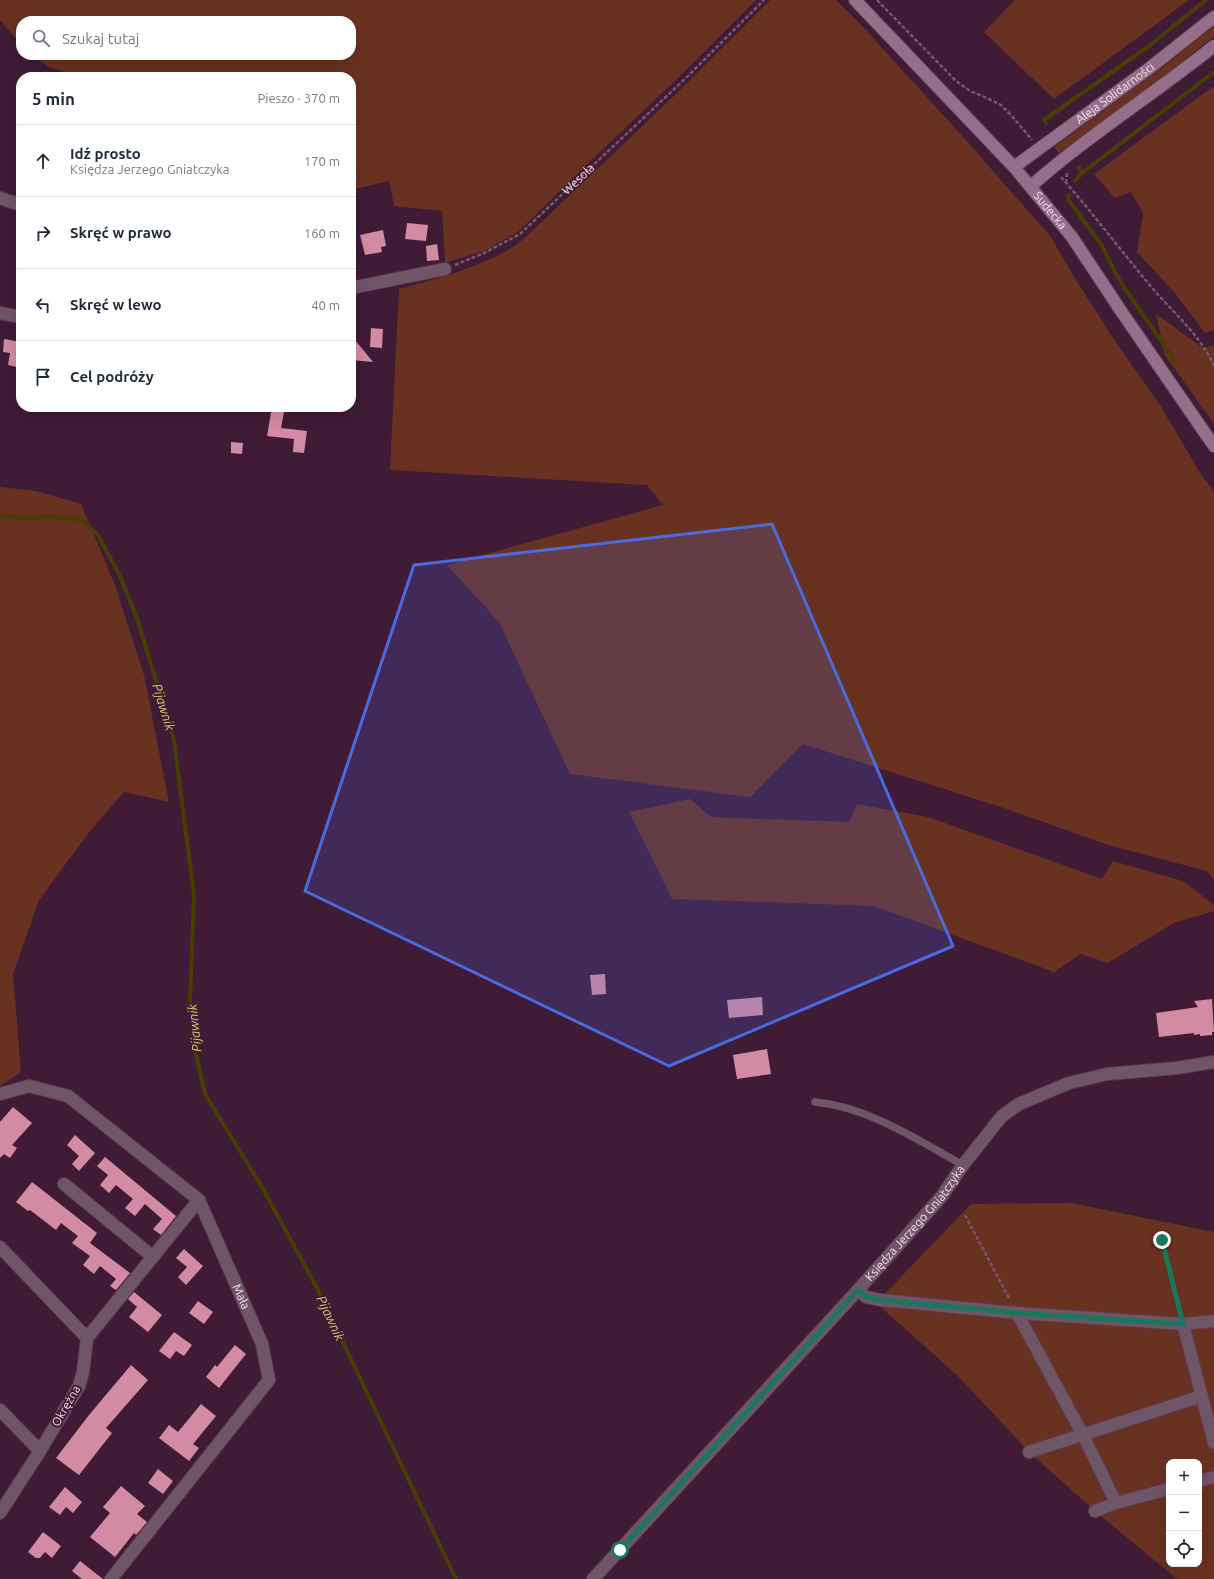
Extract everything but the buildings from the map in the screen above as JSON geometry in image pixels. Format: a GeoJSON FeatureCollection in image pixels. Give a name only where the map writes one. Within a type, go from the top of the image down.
{"type":"FeatureCollection","features":[{"type":"Feature","properties":{"kind":"main road","name":"Sudecka"},"geometry":{"type":"LineString","coordinates":[[855,0],[1031,186],[1072,237],[1214,446]]}},
{"type":"Feature","properties":{"kind":"main road","name":"Aleja Solidarności"},"geometry":{"type":"LineString","coordinates":[[1014,167],[1147,70],[1214,17]]}},
{"type":"Feature","properties":{"kind":"main road","name":"Aleja Solidarności"},"geometry":{"type":"LineString","coordinates":[[1031,186],[1053,167],[1171,80],[1214,46]]}},
{"type":"Feature","properties":{"kind":"street"},"geometry":{"type":"LineString","coordinates":[[0,198],[16,203]]}},
{"type":"Feature","properties":{"kind":"street"},"geometry":{"type":"LineString","coordinates":[[356,287],[445,269]]}},
{"type":"Feature","properties":{"kind":"street"},"geometry":{"type":"LineString","coordinates":[[0,313],[16,316]]}},
{"type":"Feature","properties":{"kind":"street","name":"Księdza Jerzego Gniatczyka"},"geometry":{"type":"LineString","coordinates":[[593,1579],[858,1290],[942,1196],[962,1165],[1002,1116],[1019,1104],[1069,1083],[1107,1074],[1177,1068],[1214,1062]]}},
{"type":"Feature","properties":{"kind":"street","name":"Mała"},"geometry":{"type":"LineString","coordinates":[[0,1094],[29,1086],[68,1096],[199,1200],[262,1344],[269,1380],[111,1579]]}},
{"type":"Feature","properties":{"kind":"street"},"geometry":{"type":"LineString","coordinates":[[64,1184],[153,1257]]}},
{"type":"Feature","properties":{"kind":"street"},"geometry":{"type":"LineString","coordinates":[[0,1247],[87,1338],[199,1200]]}},
{"type":"Feature","properties":{"kind":"street"},"geometry":{"type":"LineString","coordinates":[[858,1290],[866,1297],[881,1300],[1017,1313],[1183,1324],[1214,1321]]}},
{"type":"Feature","properties":{"kind":"street"},"geometry":{"type":"LineString","coordinates":[[1017,1313],[1082,1435],[1116,1503]]}},
{"type":"Feature","properties":{"kind":"street"},"geometry":{"type":"LineString","coordinates":[[1183,1324],[1214,1443]]}},
{"type":"Feature","properties":{"kind":"street","name":"Okrężna"},"geometry":{"type":"LineString","coordinates":[[0,1513],[40,1451],[79,1386],[83,1372],[87,1338]]}},
{"type":"Feature","properties":{"kind":"street"},"geometry":{"type":"LineString","coordinates":[[1030,1452],[1202,1396]]}},
{"type":"Feature","properties":{"kind":"street"},"geometry":{"type":"LineString","coordinates":[[0,1410],[40,1451]]}},
{"type":"Feature","properties":{"kind":"street"},"geometry":{"type":"LineString","coordinates":[[1202,1480],[1214,1477]]}},
{"type":"Feature","properties":{"kind":"street"},"geometry":{"type":"LineString","coordinates":[[1095,1511],[1116,1503],[1166,1490]]}},
{"type":"Feature","properties":{"kind":"lane"},"geometry":{"type":"LineString","coordinates":[[815,1102],[862,1113],[904,1132],[962,1165]]}},
{"type":"Feature","properties":{"kind":"path","name":"Wesoła"},"geometry":{"type":"LineString","coordinates":[[445,269],[484,253],[520,234],[686,78],[764,0]]}},
{"type":"Feature","properties":{"kind":"path"},"geometry":{"type":"LineString","coordinates":[[877,0],[956,81],[970,92],[988,98],[1001,105],[1034,143]]}},
{"type":"Feature","properties":{"kind":"path"},"geometry":{"type":"LineString","coordinates":[[1060,176],[1104,228],[1148,284],[1201,342],[1214,366]]}},
{"type":"Feature","properties":{"kind":"path"},"geometry":{"type":"LineString","coordinates":[[965,1215],[1017,1313]]}},
{"type":"Feature","properties":{"kind":"path"},"geometry":{"type":"LineString","coordinates":[[1162,1240],[1183,1324]]}},
{"type":"Feature","properties":{"kind":"highlighted area"},"geometry":{"type":"Polygon","coordinates":[[[772,524],[953,946],[669,1066],[305,891],[414,565],[772,524]]]}},
{"type":"Feature","properties":{"kind":"shaded area"},"geometry":{"type":"Polygon","coordinates":[[[0,0],[756,0],[682,74],[519,231],[484,251],[445,263],[442,211],[394,206],[389,181],[356,189],[356,72],[64,72],[49,67],[38,60],[356,60],[356,16],[16,16],[16,39],[0,20],[0,0]]]}},
{"type":"Feature","properties":{"kind":"shaded area"},"geometry":{"type":"Polygon","coordinates":[[[770,0],[836,0],[864,28],[965,139],[1051,237],[1071,272],[1111,335],[1160,405],[1202,476],[1214,491],[1214,880],[1207,871],[1108,845],[1007,809],[803,744],[750,797],[570,774],[499,622],[447,565],[663,505],[647,485],[390,470],[399,289],[482,263],[517,244],[678,92],[770,0]]]}},
{"type":"Feature","properties":{"kind":"shaded area"},"geometry":{"type":"Polygon","coordinates":[[[1015,0],[1189,0],[1054,99],[984,32],[1015,0]]]}},
{"type":"Feature","properties":{"kind":"shaded area"},"geometry":{"type":"Polygon","coordinates":[[[1214,26],[1214,36],[1167,74],[1059,153],[1054,147],[1151,76],[1214,26]]]}},
{"type":"Feature","properties":{"kind":"shaded area"},"geometry":{"type":"Polygon","coordinates":[[[1214,86],[1214,330],[1205,333],[1174,292],[1137,252],[1143,213],[1131,192],[1115,198],[1094,174],[1214,86]]]}},
{"type":"Feature","properties":{"kind":"shaded area"},"geometry":{"type":"Polygon","coordinates":[[[1156,314],[1203,348],[1214,345],[1214,424],[1165,355],[1156,314]]]}},
{"type":"Feature","properties":{"kind":"shaded area"},"geometry":{"type":"Polygon","coordinates":[[[0,487],[37,491],[81,504],[115,585],[144,675],[169,802],[124,792],[90,831],[39,900],[13,974],[21,1072],[0,1086],[0,487]]]}},
{"type":"Feature","properties":{"kind":"shaded area"},"geometry":{"type":"Polygon","coordinates":[[[690,799],[711,817],[849,822],[857,804],[928,817],[1102,879],[1113,861],[1183,881],[1214,905],[1214,911],[1174,923],[1108,963],[1081,954],[1054,972],[874,906],[672,899],[629,812],[690,799]]]}},
{"type":"Feature","properties":{"kind":"shaded area"},"geometry":{"type":"Polygon","coordinates":[[[1071,1203],[1214,1232],[1214,1579],[1177,1579],[1095,1511],[1029,1452],[958,1376],[876,1303],[971,1204],[1071,1203]]]}},
{"type":"Feature","properties":{"kind":"waterway"},"geometry":{"type":"LineString","coordinates":[[1046,123],[1044,120],[1149,46],[1206,0]]}},
{"type":"Feature","properties":{"kind":"waterway"},"geometry":{"type":"LineString","coordinates":[[1082,173],[1214,72]]}},
{"type":"Feature","properties":{"kind":"waterway"},"geometry":{"type":"LineString","coordinates":[[1075,181],[1082,173],[1079,168]]}},
{"type":"Feature","properties":{"kind":"waterway"},"geometry":{"type":"LineString","coordinates":[[1069,195],[1068,199],[1102,246],[1125,289],[1174,359],[1171,362]]}},
{"type":"Feature","properties":{"kind":"waterway","name":"Pijawnik"},"geometry":{"type":"LineString","coordinates":[[0,516],[22,518],[56,517],[83,520],[98,535],[119,574],[137,618],[174,740],[194,895],[190,1002],[194,1046],[205,1094],[262,1187],[317,1288],[456,1579]]}},
{"type":"Feature","properties":{"kind":"route"},"geometry":{"type":"LineString","coordinates":[[620,1550],[858,1290],[866,1297],[881,1300],[1017,1313],[1183,1324],[1162,1240]]}}]}
